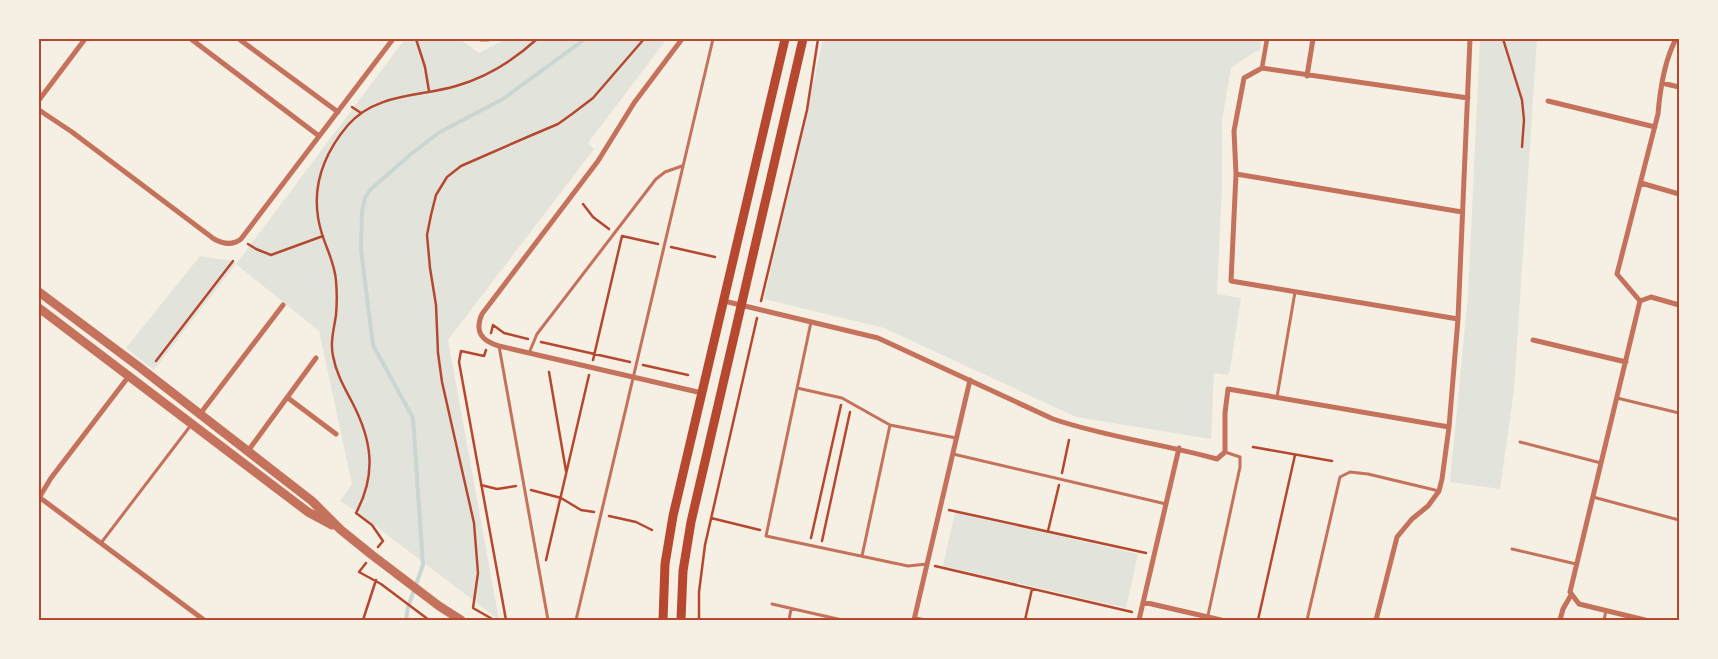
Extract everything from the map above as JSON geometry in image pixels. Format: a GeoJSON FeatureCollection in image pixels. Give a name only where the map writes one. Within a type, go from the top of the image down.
{"type":"FeatureCollection","features":[{"type":"Feature","properties":{"kind":"main road"},"geometry":{"type":"LineString","coordinates":[[663,620],[663,586],[667,546],[785,39]]}},
{"type":"Feature","properties":{"kind":"main road"},"geometry":{"type":"LineString","coordinates":[[681,620],[686,548],[803,39]]}},
{"type":"Feature","properties":{"kind":"street"},"geometry":{"type":"LineString","coordinates":[[39,100],[85,39]]}},
{"type":"Feature","properties":{"kind":"street"},"geometry":{"type":"LineString","coordinates":[[191,39],[319,136]]}},
{"type":"Feature","properties":{"kind":"street"},"geometry":{"type":"LineString","coordinates":[[239,39],[338,112]]}},
{"type":"Feature","properties":{"kind":"street"},"geometry":{"type":"LineString","coordinates":[[39,110],[72,132],[214,239],[226,244],[234,244],[241,239],[393,39]]}},
{"type":"Feature","properties":{"kind":"street"},"geometry":{"type":"LineString","coordinates":[[481,39],[488,39]]}},
{"type":"Feature","properties":{"kind":"street"},"geometry":{"type":"LineString","coordinates":[[682,39],[634,103],[598,162],[482,314],[478,328],[483,338],[499,346],[702,393]]}},
{"type":"Feature","properties":{"kind":"street"},"geometry":{"type":"LineString","coordinates":[[1262,68],[1267,39]]}},
{"type":"Feature","properties":{"kind":"street"},"geometry":{"type":"LineString","coordinates":[[1307,76],[1314,39]]}},
{"type":"Feature","properties":{"kind":"street"},"geometry":{"type":"LineString","coordinates":[[1376,620],[1397,536],[1412,519],[1428,506],[1439,491],[1442,479],[1449,427],[1458,319],[1470,39]]}},
{"type":"Feature","properties":{"kind":"street"},"geometry":{"type":"LineString","coordinates":[[1640,301],[1618,274],[1655,128],[1662,83],[1676,39]]}},
{"type":"Feature","properties":{"kind":"street"},"geometry":{"type":"LineString","coordinates":[[1458,319],[1231,281],[1236,174],[1234,131],[1244,78],[1262,68],[1468,98]]}},
{"type":"Feature","properties":{"kind":"street"},"geometry":{"type":"LineString","coordinates":[[1662,83],[1679,87]]}},
{"type":"Feature","properties":{"kind":"street"},"geometry":{"type":"LineString","coordinates":[[1548,101],[1655,128]]}},
{"type":"Feature","properties":{"kind":"street"},"geometry":{"type":"LineString","coordinates":[[1236,174],[1462,212]]}},
{"type":"Feature","properties":{"kind":"street"},"geometry":{"type":"LineString","coordinates":[[1641,183],[1679,194]]}},
{"type":"Feature","properties":{"kind":"street"},"geometry":{"type":"LineString","coordinates":[[39,292],[248,450],[312,501],[341,530],[372,555],[439,606],[461,620]]}},
{"type":"Feature","properties":{"kind":"street"},"geometry":{"type":"LineString","coordinates":[[1640,301],[1651,297],[1679,305]]}},
{"type":"Feature","properties":{"kind":"street"},"geometry":{"type":"LineString","coordinates":[[724,301],[878,338],[1053,419],[1078,427],[1178,448],[1217,459],[1224,452],[1228,389],[1449,427]]}},
{"type":"Feature","properties":{"kind":"street"},"geometry":{"type":"LineString","coordinates":[[1640,301],[1570,592],[1579,604],[1645,620]]}},
{"type":"Feature","properties":{"kind":"street"},"geometry":{"type":"LineString","coordinates":[[192,424],[283,305]]}},
{"type":"Feature","properties":{"kind":"street"},"geometry":{"type":"LineString","coordinates":[[39,308],[308,512],[341,530]]}},
{"type":"Feature","properties":{"kind":"street"},"geometry":{"type":"LineString","coordinates":[[1533,340],[1626,362]]}},
{"type":"Feature","properties":{"kind":"street"},"geometry":{"type":"LineString","coordinates":[[248,450],[316,358]]}},
{"type":"Feature","properties":{"kind":"street"},"geometry":{"type":"LineString","coordinates":[[138,366],[51,478],[39,498],[204,620]]}},
{"type":"Feature","properties":{"kind":"street"},"geometry":{"type":"LineString","coordinates":[[914,619],[970,380]]}},
{"type":"Feature","properties":{"kind":"street"},"geometry":{"type":"LineString","coordinates":[[288,398],[336,434]]}},
{"type":"Feature","properties":{"kind":"street"},"geometry":{"type":"LineString","coordinates":[[1140,617],[1178,448]]}},
{"type":"Feature","properties":{"kind":"street"},"geometry":{"type":"LineString","coordinates":[[1560,620],[1563,609],[1572,595]]}},
{"type":"Feature","properties":{"kind":"street"},"geometry":{"type":"LineString","coordinates":[[1143,602],[1207,619],[1221,620]]}},
{"type":"Feature","properties":{"kind":"street"},"geometry":{"type":"LineString","coordinates":[[439,606],[454,620]]}},
{"type":"Feature","properties":{"kind":"lane"},"geometry":{"type":"LineString","coordinates":[[576,620],[713,39]]}},
{"type":"Feature","properties":{"kind":"lane"},"geometry":{"type":"LineString","coordinates":[[529,353],[534,340],[656,179],[665,172],[683,165]]}},
{"type":"Feature","properties":{"kind":"lane"},"geometry":{"type":"LineString","coordinates":[[1277,398],[1295,292]]}},
{"type":"Feature","properties":{"kind":"lane"},"geometry":{"type":"LineString","coordinates":[[811,322],[766,536],[908,566],[927,564]]}},
{"type":"Feature","properties":{"kind":"lane"},"geometry":{"type":"LineString","coordinates":[[499,346],[548,620]]}},
{"type":"Feature","properties":{"kind":"lane"},"geometry":{"type":"LineString","coordinates":[[797,388],[842,398],[890,425],[956,438]]}},
{"type":"Feature","properties":{"kind":"lane"},"geometry":{"type":"LineString","coordinates":[[1617,398],[1679,413]]}},
{"type":"Feature","properties":{"kind":"lane"},"geometry":{"type":"LineString","coordinates":[[101,543],[192,424]]}},
{"type":"Feature","properties":{"kind":"lane"},"geometry":{"type":"LineString","coordinates":[[862,556],[890,425]]}},
{"type":"Feature","properties":{"kind":"lane"},"geometry":{"type":"LineString","coordinates":[[1520,442],[1601,464]]}},
{"type":"Feature","properties":{"kind":"lane"},"geometry":{"type":"LineString","coordinates":[[1207,619],[1240,467],[1240,458],[1224,452]]}},
{"type":"Feature","properties":{"kind":"lane"},"geometry":{"type":"LineString","coordinates":[[952,454],[1166,504]]}},
{"type":"Feature","properties":{"kind":"lane"},"geometry":{"type":"LineString","coordinates":[[1307,620],[1340,477],[1350,472],[1368,474],[1439,491]]}},
{"type":"Feature","properties":{"kind":"lane"},"geometry":{"type":"LineString","coordinates":[[1593,497],[1679,520]]}},
{"type":"Feature","properties":{"kind":"lane"},"geometry":{"type":"LineString","coordinates":[[1512,549],[1577,564]]}},
{"type":"Feature","properties":{"kind":"lane"},"geometry":{"type":"LineString","coordinates":[[772,604],[842,620]]}},
{"type":"Feature","properties":{"kind":"lane"},"geometry":{"type":"LineString","coordinates":[[789,620],[791,608]]}},
{"type":"Feature","properties":{"kind":"lane"},"geometry":{"type":"LineString","coordinates":[[1604,620],[1606,611]]}},
{"type":"Feature","properties":{"kind":"lane"},"geometry":{"type":"LineString","coordinates":[[914,619],[926,620]]}},
{"type":"Feature","properties":{"kind":"path"},"geometry":{"type":"LineString","coordinates":[[416,39],[425,66],[429,91]]}},
{"type":"Feature","properties":{"kind":"path"},"geometry":{"type":"LineString","coordinates":[[428,620],[376,580],[359,572],[383,541],[372,525],[356,513],[368,485],[369,452],[358,415],[338,373],[333,356],[332,343],[337,295],[336,277],[323,236],[317,207],[318,191],[324,161],[335,141],[356,118],[375,106],[392,99],[454,87],[473,81],[500,68],[537,39]]}},
{"type":"Feature","properties":{"kind":"path"},"geometry":{"type":"LineString","coordinates":[[699,620],[701,570],[711,518],[807,110],[818,39]]}},
{"type":"Feature","properties":{"kind":"path"},"geometry":{"type":"LineString","coordinates":[[1503,39],[1522,100],[1524,120],[1522,147]]}},
{"type":"Feature","properties":{"kind":"path"},"geometry":{"type":"LineString","coordinates":[[584,204],[593,217],[621,240]]}},
{"type":"Feature","properties":{"kind":"path"},"geometry":{"type":"LineString","coordinates":[[241,239],[256,250],[271,255],[323,236]]}},
{"type":"Feature","properties":{"kind":"path"},"geometry":{"type":"LineString","coordinates":[[156,361],[232,261]]}},
{"type":"Feature","properties":{"kind":"path"},"geometry":{"type":"LineString","coordinates":[[506,620],[459,362],[461,351],[484,356],[493,325],[504,334],[688,375]]}},
{"type":"Feature","properties":{"kind":"path"},"geometry":{"type":"LineString","coordinates":[[549,372],[566,474]]}},
{"type":"Feature","properties":{"kind":"path"},"geometry":{"type":"LineString","coordinates":[[809,545],[842,398]]}},
{"type":"Feature","properties":{"kind":"path"},"geometry":{"type":"LineString","coordinates":[[820,547],[852,404]]}},
{"type":"Feature","properties":{"kind":"path"},"geometry":{"type":"LineString","coordinates":[[1048,532],[1069,440]]}},
{"type":"Feature","properties":{"kind":"path"},"geometry":{"type":"LineString","coordinates":[[1253,447],[1332,461]]}},
{"type":"Feature","properties":{"kind":"path"},"geometry":{"type":"LineString","coordinates":[[1258,620],[1295,454]]}},
{"type":"Feature","properties":{"kind":"path"},"geometry":{"type":"LineString","coordinates":[[481,485],[497,489],[517,486],[561,498],[581,510],[636,522],[652,530]]}},
{"type":"Feature","properties":{"kind":"path"},"geometry":{"type":"LineString","coordinates":[[940,508],[1154,555]]}},
{"type":"Feature","properties":{"kind":"path"},"geometry":{"type":"LineString","coordinates":[[711,518],[767,531]]}},
{"type":"Feature","properties":{"kind":"path"},"geometry":{"type":"LineString","coordinates":[[927,564],[1140,617]]}},
{"type":"Feature","properties":{"kind":"path"},"geometry":{"type":"LineString","coordinates":[[363,620],[376,580]]}},
{"type":"Feature","properties":{"kind":"path"},"geometry":{"type":"LineString","coordinates":[[1025,620],[1032,589]]}},
{"type":"Feature","properties":{"kind":"path"},"geometry":{"type":"LineString","coordinates":[[472,608],[494,620]]}},
{"type":"Feature","properties":{"kind":"shaded area"},"geometry":{"type":"Polygon","coordinates":[[[405,39],[460,39],[479,53],[506,39],[667,39],[588,143],[594,149],[448,340],[499,620],[356,511],[340,501],[352,484],[319,331],[236,264],[405,39]]]}},
{"type":"Feature","properties":{"kind":"shaded area"},"geometry":{"type":"Polygon","coordinates":[[[823,39],[1262,39],[1259,52],[1256,51],[1231,68],[1222,121],[1222,190],[1217,294],[1241,298],[1230,370],[1228,375],[1214,373],[1211,439],[1076,417],[884,328],[764,299],[823,39]]]}},
{"type":"Feature","properties":{"kind":"shaded area"},"geometry":{"type":"Polygon","coordinates":[[[1480,39],[1537,39],[1514,390],[1500,489],[1450,482],[1468,296],[1480,39]]]}},
{"type":"Feature","properties":{"kind":"shaded area"},"geometry":{"type":"Polygon","coordinates":[[[200,256],[233,261],[236,264],[154,370],[126,348],[200,256]]]}},
{"type":"Feature","properties":{"kind":"shaded area"},"geometry":{"type":"Polygon","coordinates":[[[955,512],[1138,554],[1126,608],[943,566],[955,512]]]}},
{"type":"Feature","properties":{"kind":"waterway"},"geometry":{"type":"LineString","coordinates":[[406,620],[408,607],[423,565],[413,418],[373,345],[361,250],[362,212],[365,198],[370,190],[411,154],[440,132],[503,99],[585,39]]}}]}
